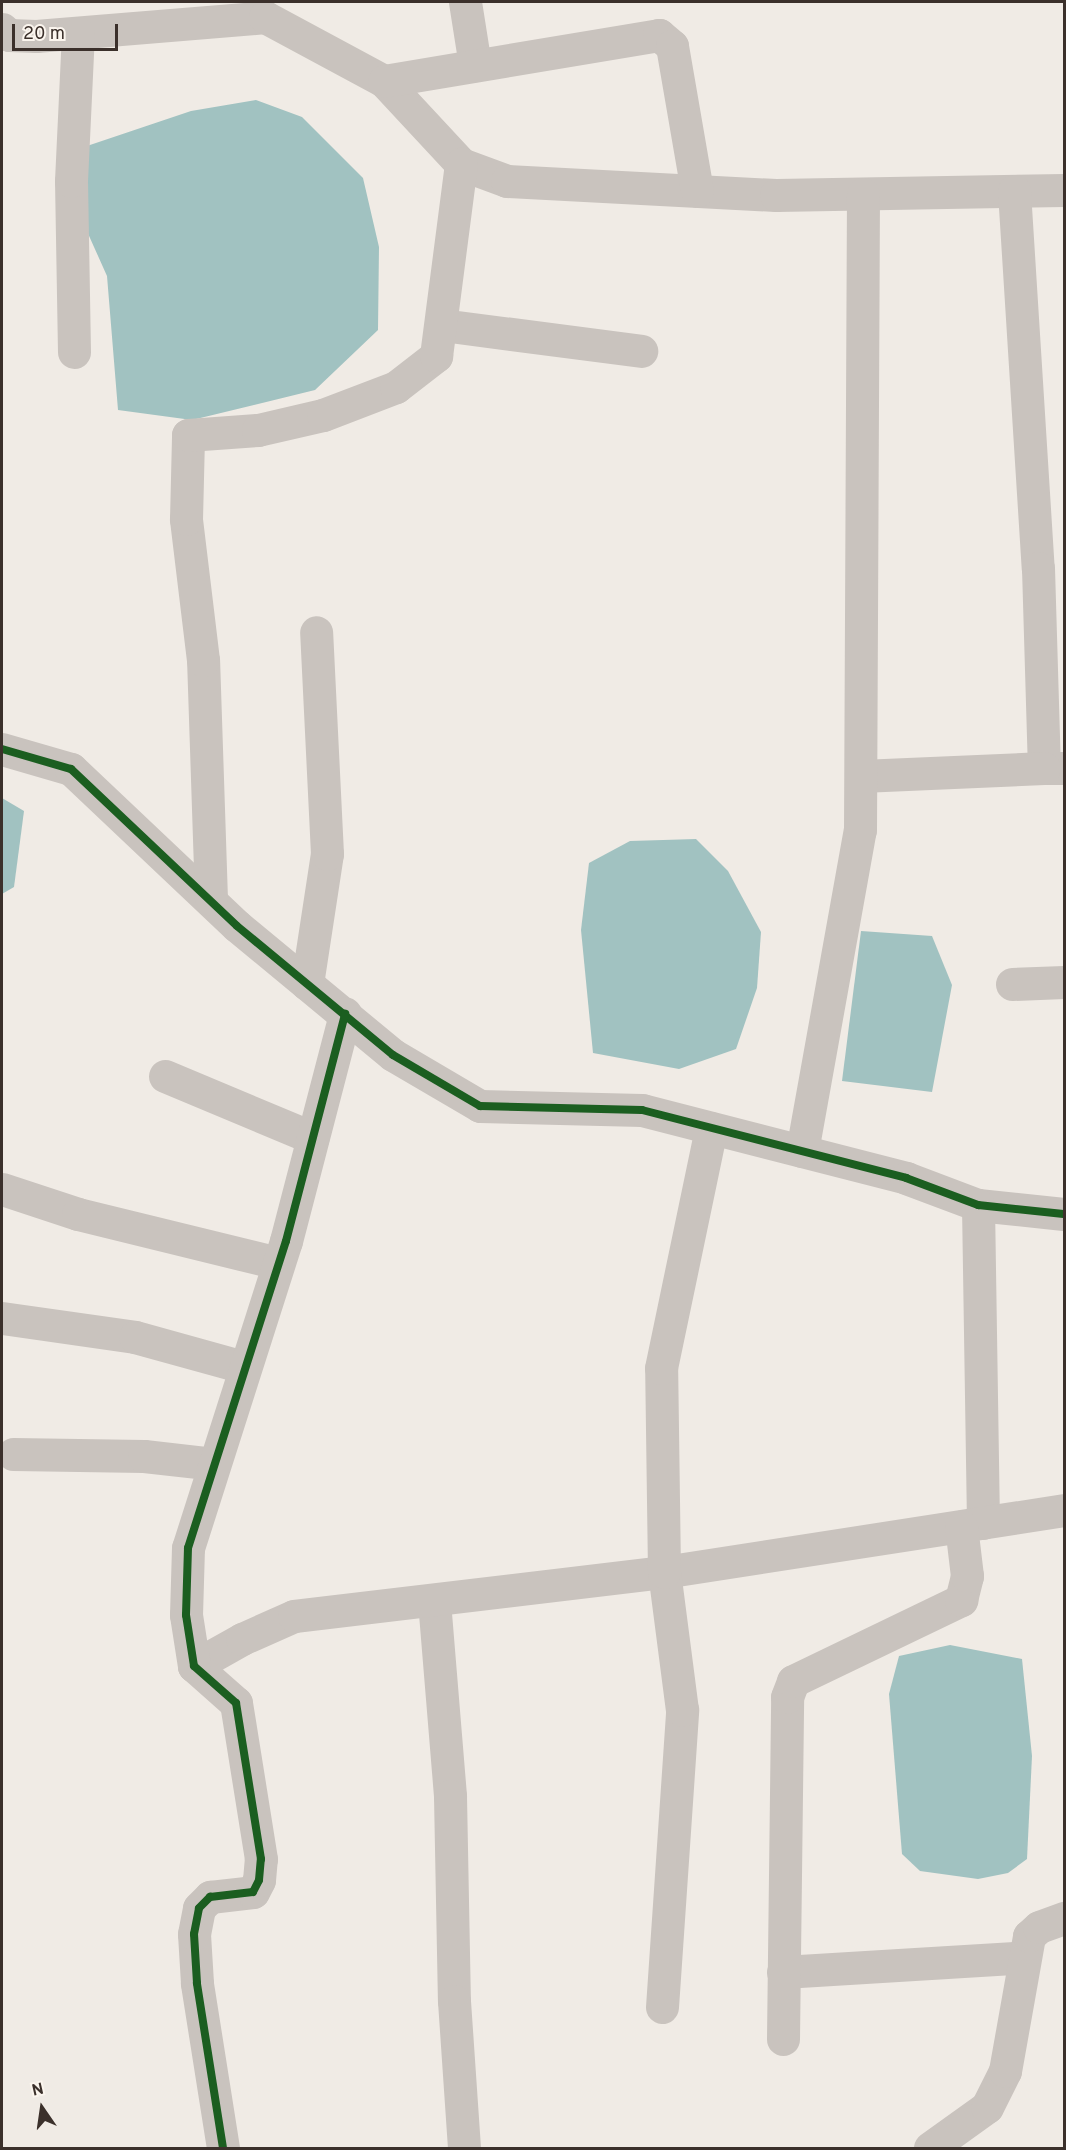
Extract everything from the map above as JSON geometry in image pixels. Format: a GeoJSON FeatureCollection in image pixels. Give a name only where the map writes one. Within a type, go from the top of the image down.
{"type":"FeatureCollection","features":[{"type":"Feature","properties":{"kind":"street"},"geometry":{"type":"LineString","coordinates":[[465,2],[475,65]]}},
{"type":"Feature","properties":{"kind":"street"},"geometry":{"type":"LineString","coordinates":[[2,29],[9,35],[78,33],[264,9],[384,81],[461,164],[507,181],[697,191],[863,194],[1065,190]]}},
{"type":"Feature","properties":{"kind":"street"},"geometry":{"type":"LineString","coordinates":[[74,352],[71,182],[78,33]]}},
{"type":"Feature","properties":{"kind":"street"},"geometry":{"type":"LineString","coordinates":[[384,81],[659,35],[667,39],[672,46],[697,191]]}},
{"type":"Feature","properties":{"kind":"street"},"geometry":{"type":"LineString","coordinates":[[211,899],[203,660],[186,519],[188,435],[258,430],[323,415],[396,387],[436,356],[442,325],[461,164]]}},
{"type":"Feature","properties":{"kind":"street"},"geometry":{"type":"LineString","coordinates":[[861,776],[1054,768],[1052,646],[1014,191]]}},
{"type":"Feature","properties":{"kind":"street"},"geometry":{"type":"LineString","coordinates":[[802,1151],[860,830],[863,194]]}},
{"type":"Feature","properties":{"kind":"street"},"geometry":{"type":"LineString","coordinates":[[442,325],[640,351]]}},
{"type":"Feature","properties":{"kind":"street"},"geometry":{"type":"LineString","coordinates":[[307,984],[327,854],[316,632]]}},
{"type":"Feature","properties":{"kind":"street"},"geometry":{"type":"LineString","coordinates":[[2,749],[71,769],[237,926],[307,984],[393,1054],[480,1106],[642,1110],[906,1178],[978,1205],[1065,1214]]}},
{"type":"Feature","properties":{"kind":"street"},"geometry":{"type":"LineString","coordinates":[[1012,984],[1065,982]]}},
{"type":"Feature","properties":{"kind":"street"},"geometry":{"type":"LineString","coordinates":[[223,2148],[197,1983],[194,1934],[199,1908],[210,1896],[253,1892],[259,1880],[261,1859],[236,1703],[194,1666],[186,1615],[188,1548],[243,1367],[278,1263],[345,1014]]}},
{"type":"Feature","properties":{"kind":"street"},"geometry":{"type":"LineString","coordinates":[[165,1076],[313,1138]]}},
{"type":"Feature","properties":{"kind":"street"},"geometry":{"type":"LineString","coordinates":[[662,2007],[682,1710],[664,1572],[661,1368],[711,1128]]}},
{"type":"Feature","properties":{"kind":"street"},"geometry":{"type":"LineString","coordinates":[[2,1189],[78,1214],[278,1263]]}},
{"type":"Feature","properties":{"kind":"street"},"geometry":{"type":"LineString","coordinates":[[783,2039],[787,1697],[793,1681],[961,1600],[967,1576],[972,1524],[978,1205]]}},
{"type":"Feature","properties":{"kind":"street"},"geometry":{"type":"LineString","coordinates":[[2,1318],[135,1337],[243,1367]]}},
{"type":"Feature","properties":{"kind":"street"},"geometry":{"type":"LineString","coordinates":[[13,1454],[144,1456],[214,1464]]}},
{"type":"Feature","properties":{"kind":"street"},"geometry":{"type":"LineString","coordinates":[[194,1666],[242,1639],[294,1616],[664,1572],[1065,1510]]}},
{"type":"Feature","properties":{"kind":"street"},"geometry":{"type":"LineString","coordinates":[[434,1601],[450,1796],[453,2001],[464,2148]]}},
{"type":"Feature","properties":{"kind":"street"},"geometry":{"type":"LineString","coordinates":[[930,2148],[987,2107],[998,2088],[1020,1997],[1029,1936],[1038,1927],[1065,1918]]}},
{"type":"Feature","properties":{"kind":"street"},"geometry":{"type":"LineString","coordinates":[[783,1972],[1025,1957]]}},
{"type":"Feature","properties":{"kind":"water"},"geometry":{"type":"Polygon","coordinates":[[[256,100],[302,117],[363,178],[379,247],[378,330],[315,390],[192,420],[118,410],[107,276],[77,209],[84,147],[191,111],[256,100]]]}},
{"type":"Feature","properties":{"kind":"water"},"geometry":{"type":"Polygon","coordinates":[[[2,798],[24,811],[14,887],[2,894],[2,798]]]}},
{"type":"Feature","properties":{"kind":"water"},"geometry":{"type":"Polygon","coordinates":[[[696,839],[728,871],[761,932],[757,988],[736,1049],[679,1069],[593,1053],[581,930],[589,863],[630,841],[696,839]]]}},
{"type":"Feature","properties":{"kind":"water"},"geometry":{"type":"Polygon","coordinates":[[[861,931],[932,936],[952,985],[932,1092],[842,1081],[861,931]]]}},
{"type":"Feature","properties":{"kind":"water"},"geometry":{"type":"Polygon","coordinates":[[[950,1645],[1022,1659],[1032,1756],[1027,1859],[1008,1873],[978,1879],[920,1871],[902,1854],[889,1694],[899,1656],[950,1645]]]}},
{"type":"Feature","properties":{"kind":"cycle path"},"geometry":{"type":"LineString","coordinates":[[2,749],[71,769],[237,926],[393,1055],[480,1106],[642,1110],[906,1178],[978,1205],[1064,1214]]}},
{"type":"Feature","properties":{"kind":"cycle path"},"geometry":{"type":"LineString","coordinates":[[223,2148],[197,1983],[194,1934],[199,1908],[210,1897],[253,1892],[259,1880],[261,1859],[236,1703],[194,1666],[186,1615],[188,1548],[286,1241],[345,1014]]}}]}
